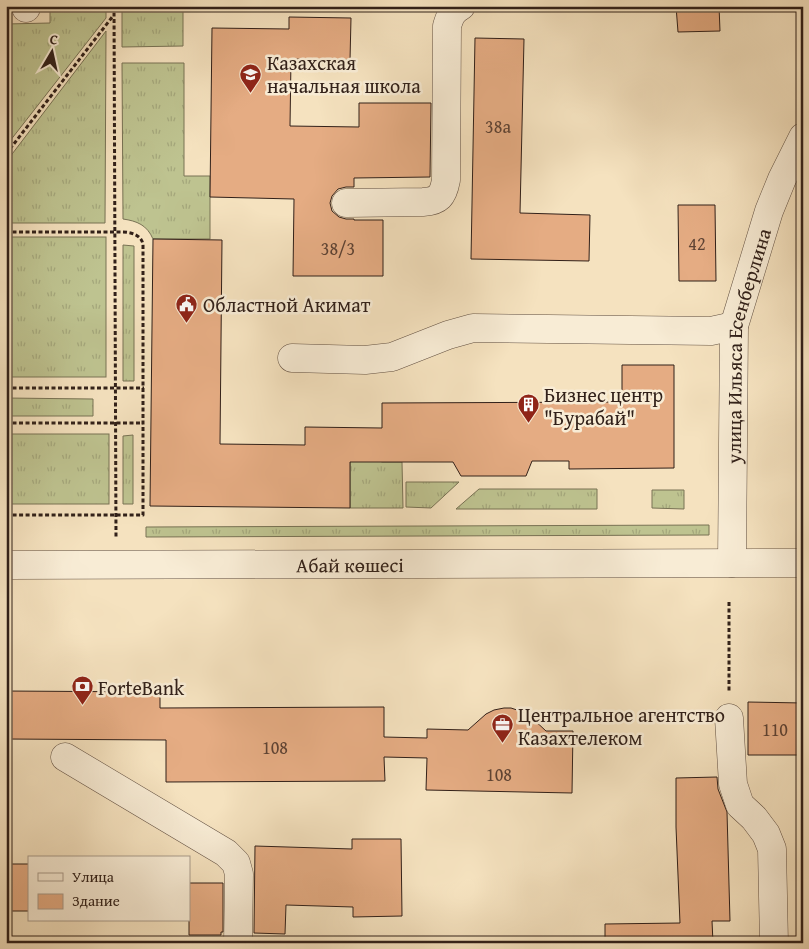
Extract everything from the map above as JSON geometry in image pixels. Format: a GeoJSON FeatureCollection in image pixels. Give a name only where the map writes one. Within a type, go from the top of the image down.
{"type":"FeatureCollection","features":[{"type":"Feature","properties":{"kind":"street"},"geometry":{"type":"LineString","coordinates":[[346,203],[432,202],[440,197],[446,180],[447,26],[449,17],[454,10],[461,6]]}},
{"type":"Feature","properties":{"kind":"street","name":"улица Ильяса Есенберлина"},"geometry":{"type":"LineString","coordinates":[[732,563],[734,326],[769,211],[782,178],[803,137]]}},
{"type":"Feature","properties":{"kind":"street"},"geometry":{"type":"LineString","coordinates":[[292,358],[365,360],[392,357],[448,335],[473,328],[711,331],[734,326]]}},
{"type":"Feature","properties":{"kind":"street"},"geometry":{"type":"LineString","coordinates":[[732,563],[803,563]]}},
{"type":"Feature","properties":{"kind":"street","name":"Абай көшесі"},"geometry":{"type":"LineString","coordinates":[[6,565],[732,563]]}},
{"type":"Feature","properties":{"kind":"street"},"geometry":{"type":"LineString","coordinates":[[729,718],[733,784],[740,804],[766,834],[772,849],[774,943]]}},
{"type":"Feature","properties":{"kind":"street"},"geometry":{"type":"LineString","coordinates":[[65,757],[162,816],[203,838],[226,853],[236,863],[239,874],[238,943]]}},
{"type":"Feature","properties":{"kind":"path"},"geometry":{"type":"LineString","coordinates":[[114,6],[117,565]]}},
{"type":"Feature","properties":{"kind":"path"},"geometry":{"type":"LineString","coordinates":[[6,154],[114,15]]}},
{"type":"Feature","properties":{"kind":"path"},"geometry":{"type":"LineString","coordinates":[[6,232],[115,232],[132,233],[139,236],[143,241],[144,388],[144,515],[6,515]]}},
{"type":"Feature","properties":{"kind":"path"},"geometry":{"type":"LineString","coordinates":[[6,388],[144,388]]}},
{"type":"Feature","properties":{"kind":"path"},"geometry":{"type":"LineString","coordinates":[[6,423],[143,423]]}},
{"type":"Feature","properties":{"kind":"path"},"geometry":{"type":"LineString","coordinates":[[729,602],[729,718]]}},
{"type":"Feature","properties":{"kind":"green space"},"geometry":{"type":"Polygon","coordinates":[[[50,6],[106,6],[106,18],[6,146],[6,24],[50,23],[50,6]]]}},
{"type":"Feature","properties":{"kind":"green space"},"geometry":{"type":"Polygon","coordinates":[[[122,6],[183,6],[183,46],[122,47],[122,6]]]}},
{"type":"Feature","properties":{"kind":"green space"},"geometry":{"type":"Polygon","coordinates":[[[106,31],[105,223],[6,223],[6,162],[106,31]]]}},
{"type":"Feature","properties":{"kind":"green space"},"geometry":{"type":"Polygon","coordinates":[[[122,63],[184,63],[184,176],[210,176],[210,239],[153,239],[148,230],[141,225],[123,219],[122,63]]]}},
{"type":"Feature","properties":{"kind":"green space"},"geometry":{"type":"Polygon","coordinates":[[[6,237],[106,237],[106,377],[6,377],[6,237]]]}},
{"type":"Feature","properties":{"kind":"green space"},"geometry":{"type":"Polygon","coordinates":[[[123,245],[134,246],[134,381],[123,381],[123,245]]]}},
{"type":"Feature","properties":{"kind":"green space"},"geometry":{"type":"Polygon","coordinates":[[[6,398],[93,399],[93,416],[6,416],[6,398]]]}},
{"type":"Feature","properties":{"kind":"green space"},"geometry":{"type":"Polygon","coordinates":[[[6,434],[109,434],[109,504],[6,504],[6,434]]]}},
{"type":"Feature","properties":{"kind":"green space"},"geometry":{"type":"Polygon","coordinates":[[[133,435],[133,504],[123,504],[123,436],[133,435]]]}},
{"type":"Feature","properties":{"kind":"green space"},"geometry":{"type":"Polygon","coordinates":[[[350,447],[382,462],[402,462],[403,508],[350,508],[350,447]]]}},
{"type":"Feature","properties":{"kind":"green space"},"geometry":{"type":"Polygon","coordinates":[[[406,482],[459,482],[431,508],[406,507],[406,482]]]}},
{"type":"Feature","properties":{"kind":"green space"},"geometry":{"type":"Polygon","coordinates":[[[479,489],[597,489],[597,509],[456,509],[479,489]]]}},
{"type":"Feature","properties":{"kind":"green space"},"geometry":{"type":"Polygon","coordinates":[[[652,490],[684,490],[684,509],[652,508],[652,490]]]}},
{"type":"Feature","properties":{"kind":"green space"},"geometry":{"type":"Polygon","coordinates":[[[709,525],[709,535],[146,537],[146,527],[709,525]]]}},
{"type":"Feature","properties":{"kind":"building"},"geometry":{"type":"Polygon","coordinates":[[[676,6],[719,6],[720,31],[678,32],[676,6]]]}},
{"type":"Feature","properties":{"kind":"building","name":"Казахская начальная школа"},"geometry":{"type":"Polygon","coordinates":[[[289,17],[351,18],[350,60],[291,59],[290,126],[359,127],[359,103],[431,103],[430,177],[354,178],[354,187],[338,189],[332,196],[330,203],[332,211],[339,217],[354,220],[383,220],[383,276],[293,276],[294,199],[210,197],[212,28],[289,29],[289,17]]]}},
{"type":"Feature","properties":{"kind":"building"},"geometry":{"type":"Polygon","coordinates":[[[475,38],[524,39],[520,213],[590,215],[589,261],[471,259],[475,38]]]}},
{"type":"Feature","properties":{"kind":"building"},"geometry":{"type":"Polygon","coordinates":[[[678,205],[715,205],[716,281],[679,281],[678,205]]]}},
{"type":"Feature","properties":{"kind":"building"},"geometry":{"type":"Polygon","coordinates":[[[153,239],[222,240],[220,444],[305,445],[305,427],[382,428],[382,403],[622,402],[622,365],[674,365],[674,468],[569,469],[569,461],[532,461],[526,476],[461,476],[453,462],[350,462],[350,508],[150,506],[153,239]]]}},
{"type":"Feature","properties":{"kind":"building"},"geometry":{"type":"Polygon","coordinates":[[[6,691],[160,692],[160,708],[384,707],[384,737],[427,738],[427,729],[468,730],[486,714],[494,710],[511,708],[531,717],[546,731],[573,731],[572,793],[426,790],[427,758],[384,757],[385,781],[166,782],[166,740],[6,739],[6,691]]]}},
{"type":"Feature","properties":{"kind":"building"},"geometry":{"type":"Polygon","coordinates":[[[748,702],[803,703],[803,755],[748,755],[748,702]]]}},
{"type":"Feature","properties":{"kind":"building"},"geometry":{"type":"Polygon","coordinates":[[[717,777],[718,789],[727,812],[730,921],[712,921],[713,943],[605,943],[605,924],[680,923],[676,778],[717,777]]]}},
{"type":"Feature","properties":{"kind":"building"},"geometry":{"type":"Polygon","coordinates":[[[352,839],[401,839],[402,916],[353,917],[353,907],[286,905],[285,934],[254,933],[255,846],[352,849],[352,839]]]}},
{"type":"Feature","properties":{"kind":"building"},"geometry":{"type":"Polygon","coordinates":[[[6,864],[28,864],[28,911],[6,911],[6,864]]]}},
{"type":"Feature","properties":{"kind":"building"},"geometry":{"type":"Polygon","coordinates":[[[190,883],[223,883],[223,932],[221,932],[221,935],[189,935],[190,883]]]}},
{"type":"Feature","properties":{"kind":"place","name":"Казахская начальная школа"},"geometry":{"type":"Point","coordinates":[251,93]}},
{"type":"Feature","properties":{"kind":"place","name":"Областной Акимат"},"geometry":{"type":"Point","coordinates":[187,323]}},
{"type":"Feature","properties":{"kind":"place","name":"Бизнес центр \"Бурабай\""},"geometry":{"type":"Point","coordinates":[528,424]}},
{"type":"Feature","properties":{"kind":"place","name":"ForteBank"},"geometry":{"type":"Point","coordinates":[82,706]}},
{"type":"Feature","properties":{"kind":"place","name":"Центральное агентство Казахтелеком"},"geometry":{"type":"Point","coordinates":[502,744]}}]}
